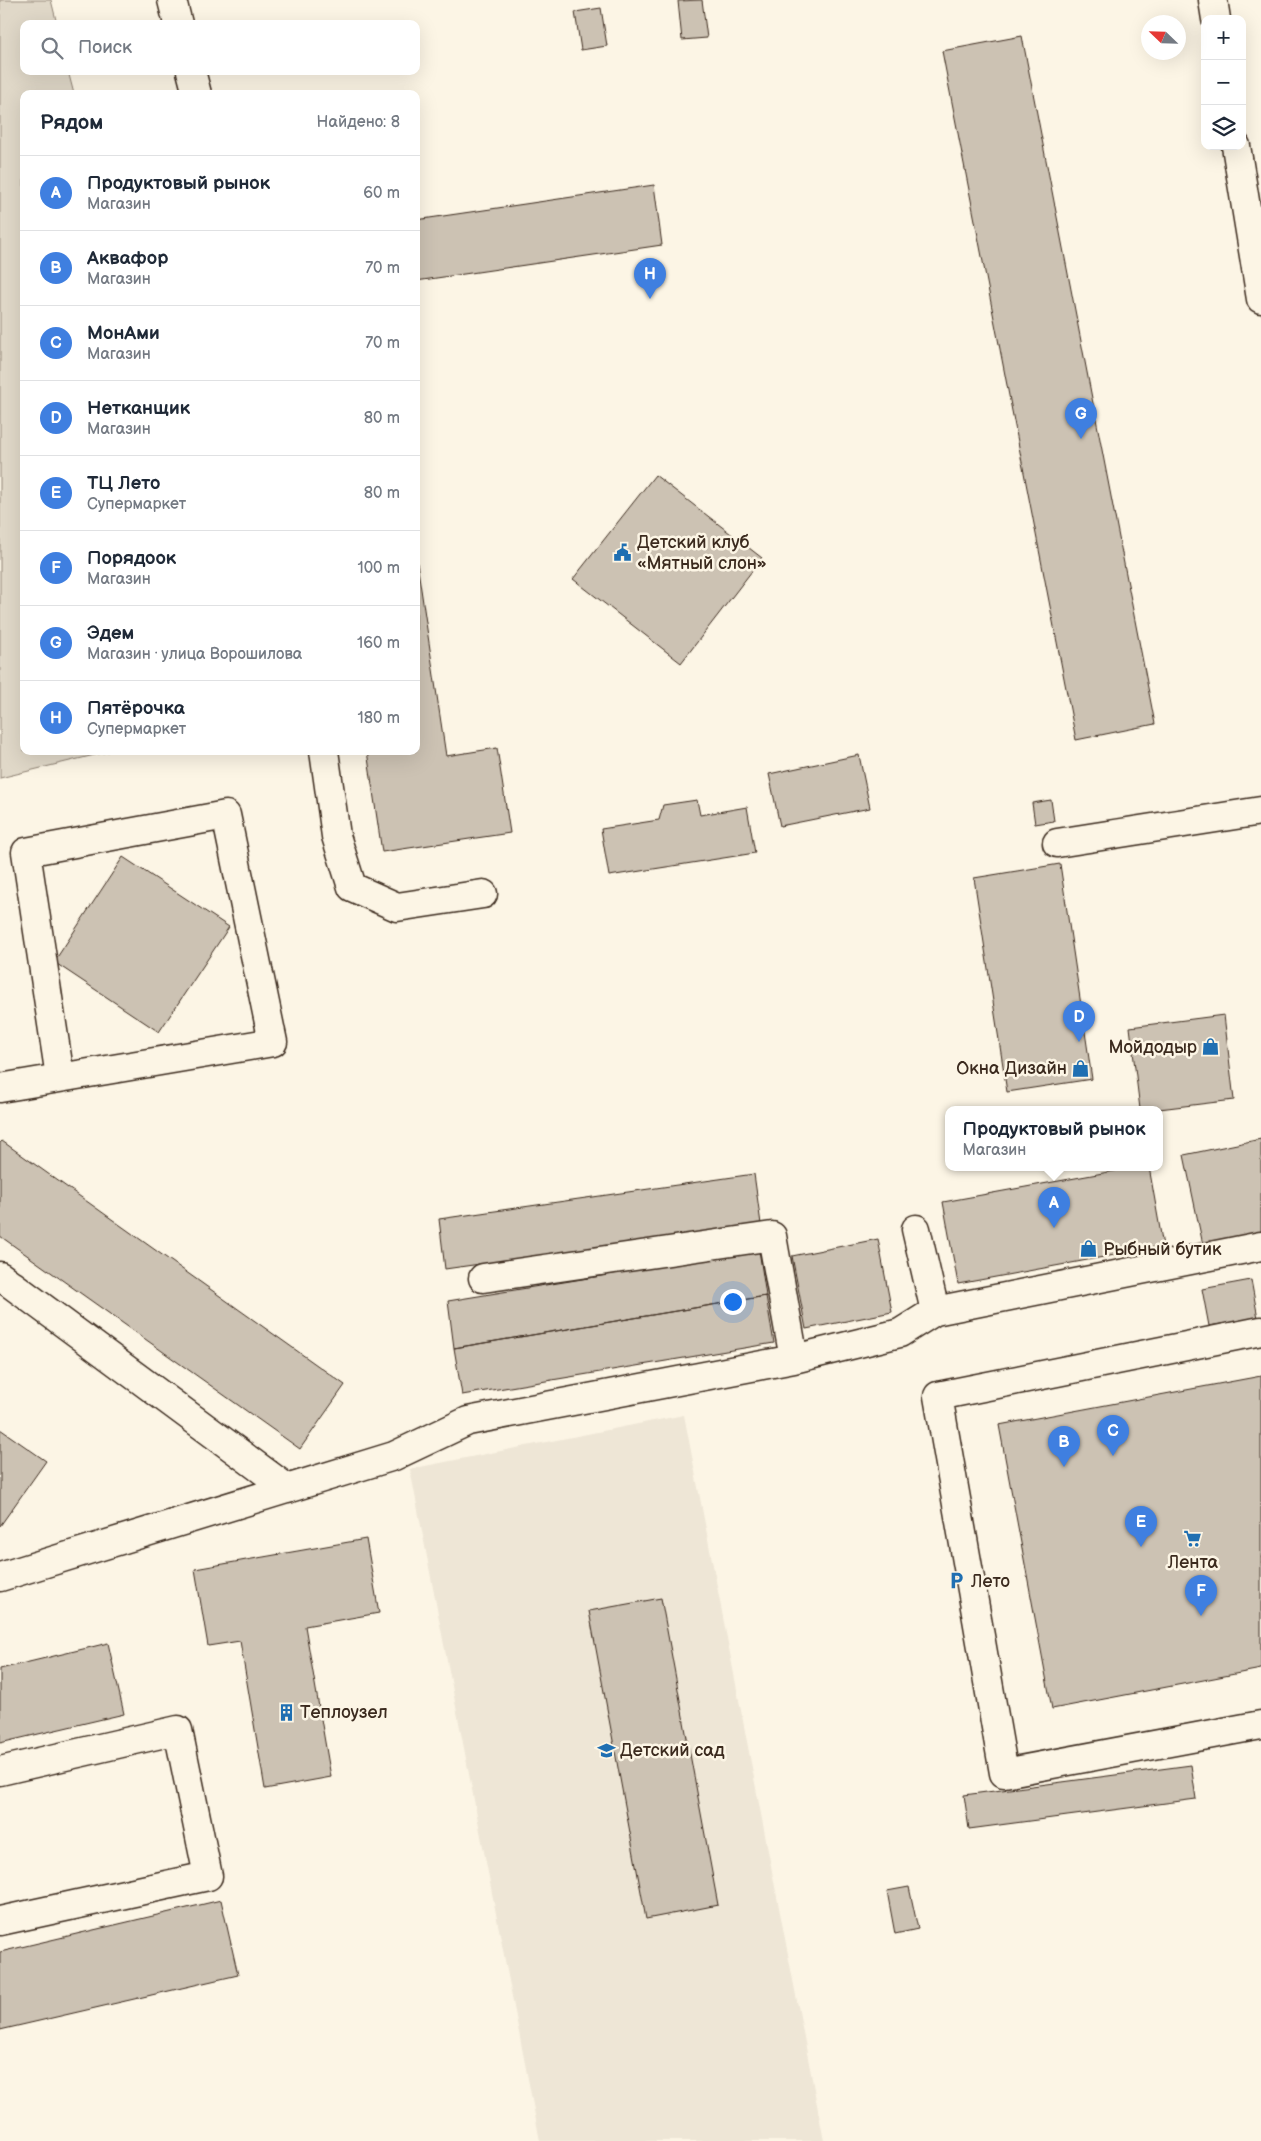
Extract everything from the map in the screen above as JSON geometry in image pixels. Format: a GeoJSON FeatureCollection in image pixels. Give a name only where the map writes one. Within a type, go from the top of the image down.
{"type":"FeatureCollection","features":[{"type":"Feature","properties":{"kind":"street"},"geometry":{"type":"LineString","coordinates":[[172,0],[177,20]]}},
{"type":"Feature","properties":{"kind":"street"},"geometry":{"type":"LineString","coordinates":[[1213,0],[1215,15]]}},
{"type":"Feature","properties":{"kind":"street"},"geometry":{"type":"LineString","coordinates":[[192,75],[196,90]]}},
{"type":"Feature","properties":{"kind":"street"},"geometry":{"type":"LineString","coordinates":[[1237,150],[1256,247],[1261,300]]}},
{"type":"Feature","properties":{"kind":"street"},"geometry":{"type":"LineString","coordinates":[[325,755],[336,836],[352,886],[397,907],[483,894]]}},
{"type":"Feature","properties":{"kind":"street"},"geometry":{"type":"LineString","coordinates":[[1057,842],[1261,811]]}},
{"type":"Feature","properties":{"kind":"street"},"geometry":{"type":"LineString","coordinates":[[0,1088],[273,1042],[226,815],[26,852],[60,1077]]}},
{"type":"Feature","properties":{"kind":"street"},"geometry":{"type":"LineString","coordinates":[[916,1229],[935,1311]]}},
{"type":"Feature","properties":{"kind":"street"},"geometry":{"type":"LineString","coordinates":[[483,1278],[772,1236],[794,1359]]}},
{"type":"Feature","properties":{"kind":"street"},"geometry":{"type":"LineString","coordinates":[[4,1573],[394,1456],[468,1421],[794,1359],[900,1333],[935,1311],[1261,1246]]}},
{"type":"Feature","properties":{"kind":"street"},"geometry":{"type":"LineString","coordinates":[[0,1276],[288,1489]]}},
{"type":"Feature","properties":{"kind":"street"},"geometry":{"type":"LineString","coordinates":[[1261,1331],[938,1396],[1004,1773],[1261,1725]]}},
{"type":"Feature","properties":{"kind":"street"},"geometry":{"type":"LineString","coordinates":[[0,1771],[178,1730],[208,1876],[0,1921]]}},
{"type":"Feature","properties":{"kind":"shaded area"},"geometry":{"type":"Polygon","coordinates":[[[0,0],[51,0],[56,20],[20,20],[20,75],[69,75],[73,90],[20,90],[20,755],[95,755],[0,778],[0,0]]]}},
{"type":"Feature","properties":{"kind":"shaded area","name":"Детский сад"},"geometry":{"type":"Polygon","coordinates":[[[684,1415],[824,2141],[540,2141],[410,1469],[684,1415]]]}},
{"type":"Feature","properties":{"kind":"building"},"geometry":{"type":"Polygon","coordinates":[[[702,0],[707,38],[682,40],[678,1],[702,0]]]}},
{"type":"Feature","properties":{"kind":"building"},"geometry":{"type":"Polygon","coordinates":[[[601,8],[607,46],[581,50],[575,12],[601,8]]]}},
{"type":"Feature","properties":{"kind":"building"},"geometry":{"type":"Polygon","coordinates":[[[1022,36],[1155,724],[1076,740],[942,51],[1022,36]]]}},
{"type":"Feature","properties":{"kind":"building"},"geometry":{"type":"Polygon","coordinates":[[[654,185],[662,245],[420,280],[420,219],[654,185]]]}},
{"type":"Feature","properties":{"kind":"building"},"geometry":{"type":"Polygon","coordinates":[[[655,475],[762,558],[681,663],[573,579],[655,475]]]}},
{"type":"Feature","properties":{"kind":"building"},"geometry":{"type":"Polygon","coordinates":[[[420,583],[446,756],[497,748],[510,833],[382,852],[368,755],[420,755],[420,583]]]}},
{"type":"Feature","properties":{"kind":"building"},"geometry":{"type":"Polygon","coordinates":[[[859,755],[870,808],[780,826],[769,774],[859,755]]]}},
{"type":"Feature","properties":{"kind":"building"},"geometry":{"type":"Polygon","coordinates":[[[697,800],[700,815],[747,807],[755,853],[609,876],[601,829],[659,820],[663,805],[697,800]]]}},
{"type":"Feature","properties":{"kind":"building"},"geometry":{"type":"Polygon","coordinates":[[[1051,800],[1054,821],[1035,824],[1032,803],[1051,800]]]}},
{"type":"Feature","properties":{"kind":"building"},"geometry":{"type":"Polygon","coordinates":[[[123,857],[229,927],[159,1032],[54,962],[123,857]]]}},
{"type":"Feature","properties":{"kind":"building"},"geometry":{"type":"Polygon","coordinates":[[[1060,864],[1092,1079],[1007,1092],[974,878],[1060,864]]]}},
{"type":"Feature","properties":{"kind":"building"},"geometry":{"type":"Polygon","coordinates":[[[1224,1015],[1234,1100],[1163,1109],[1163,1106],[1140,1106],[1130,1027],[1224,1015]]]}},
{"type":"Feature","properties":{"kind":"building"},"geometry":{"type":"Polygon","coordinates":[[[1261,1139],[1261,1233],[1203,1245],[1184,1155],[1261,1139]]]}},
{"type":"Feature","properties":{"kind":"building"},"geometry":{"type":"Polygon","coordinates":[[[2,1141],[345,1385],[300,1449],[0,1236],[0,1143],[2,1141]]]}},
{"type":"Feature","properties":{"kind":"building"},"geometry":{"type":"Polygon","coordinates":[[[1114,1171],[1150,1171],[1163,1246],[958,1284],[943,1202],[1114,1171]]]}},
{"type":"Feature","properties":{"kind":"building"},"geometry":{"type":"Polygon","coordinates":[[[754,1174],[761,1224],[445,1269],[439,1219],[754,1174]]]}},
{"type":"Feature","properties":{"kind":"building"},"geometry":{"type":"Polygon","coordinates":[[[878,1239],[892,1312],[806,1329],[792,1256],[878,1239]]]}},
{"type":"Feature","properties":{"kind":"building"},"geometry":{"type":"Polygon","coordinates":[[[759,1250],[766,1296],[454,1348],[448,1301],[759,1250]]]}},
{"type":"Feature","properties":{"kind":"building"},"geometry":{"type":"Polygon","coordinates":[[[1251,1280],[1258,1318],[1209,1326],[1202,1289],[1251,1280]]]}},
{"type":"Feature","properties":{"kind":"building"},"geometry":{"type":"Polygon","coordinates":[[[766,1296],[774,1343],[462,1395],[454,1348],[766,1296]]]}},
{"type":"Feature","properties":{"kind":"building"},"geometry":{"type":"Polygon","coordinates":[[[1261,1376],[1261,1669],[1052,1709],[999,1425],[1261,1376]]]}},
{"type":"Feature","properties":{"kind":"building"},"geometry":{"type":"Polygon","coordinates":[[[0,1429],[46,1461],[0,1526],[0,1429]]]}},
{"type":"Feature","properties":{"kind":"building","name":"Теплоузел"},"geometry":{"type":"Polygon","coordinates":[[[366,1539],[379,1613],[305,1626],[331,1777],[265,1789],[240,1641],[208,1646],[195,1569],[366,1539]]]}},
{"type":"Feature","properties":{"kind":"building"},"geometry":{"type":"Polygon","coordinates":[[[661,1598],[718,1905],[646,1919],[589,1611],[661,1598]]]}},
{"type":"Feature","properties":{"kind":"building"},"geometry":{"type":"Polygon","coordinates":[[[108,1643],[124,1714],[0,1743],[0,1669],[108,1643]]]}},
{"type":"Feature","properties":{"kind":"building"},"geometry":{"type":"Polygon","coordinates":[[[1191,1765],[1196,1799],[969,1829],[964,1795],[1191,1765]]]}},
{"type":"Feature","properties":{"kind":"building"},"geometry":{"type":"Polygon","coordinates":[[[909,1887],[918,1929],[895,1934],[887,1891],[909,1887]]]}},
{"type":"Feature","properties":{"kind":"building"},"geometry":{"type":"Polygon","coordinates":[[[221,1900],[238,1975],[0,2030],[0,1952],[221,1900]]]}},
{"type":"Feature","properties":{"kind":"place","name":"Пятёрочка"},"geometry":{"type":"Point","coordinates":[650,299]}},
{"type":"Feature","properties":{"kind":"place","name":"Эдем"},"geometry":{"type":"Point","coordinates":[1081,439]}},
{"type":"Feature","properties":{"kind":"place","name":"Детский клуб «Мятный слон»"},"geometry":{"type":"Point","coordinates":[623,552]}},
{"type":"Feature","properties":{"kind":"place","name":"Нетканщик"},"geometry":{"type":"Point","coordinates":[1079,1042]}},
{"type":"Feature","properties":{"kind":"place","name":"Мойдодыр"},"geometry":{"type":"Point","coordinates":[1211,1047]}},
{"type":"Feature","properties":{"kind":"place","name":"Окна Дизайн"},"geometry":{"type":"Point","coordinates":[1081,1068]}},
{"type":"Feature","properties":{"kind":"place","name":"Продуктовый рынок"},"geometry":{"type":"Point","coordinates":[1054,1228]}},
{"type":"Feature","properties":{"kind":"place","name":"Рыбный бутик"},"geometry":{"type":"Point","coordinates":[1089,1249]}},
{"type":"Feature","properties":{"kind":"place","name":"МонАми"},"geometry":{"type":"Point","coordinates":[1113,1456]}},
{"type":"Feature","properties":{"kind":"place","name":"Аквафор"},"geometry":{"type":"Point","coordinates":[1064,1467]}},
{"type":"Feature","properties":{"kind":"place","name":"Лента"},"geometry":{"type":"Point","coordinates":[1193,1539]}},
{"type":"Feature","properties":{"kind":"place","name":"ТЦ Лето"},"geometry":{"type":"Point","coordinates":[1141,1547]}},
{"type":"Feature","properties":{"kind":"place","name":"Лето"},"geometry":{"type":"Point","coordinates":[957,1581]}},
{"type":"Feature","properties":{"kind":"place","name":"Порядоок"},"geometry":{"type":"Point","coordinates":[1201,1616]}},
{"type":"Feature","properties":{"kind":"place","name":"Теплоузел"},"geometry":{"type":"Point","coordinates":[286,1712]}},
{"type":"Feature","properties":{"kind":"place","name":"Детский сад"},"geometry":{"type":"Point","coordinates":[606,1750]}}]}
